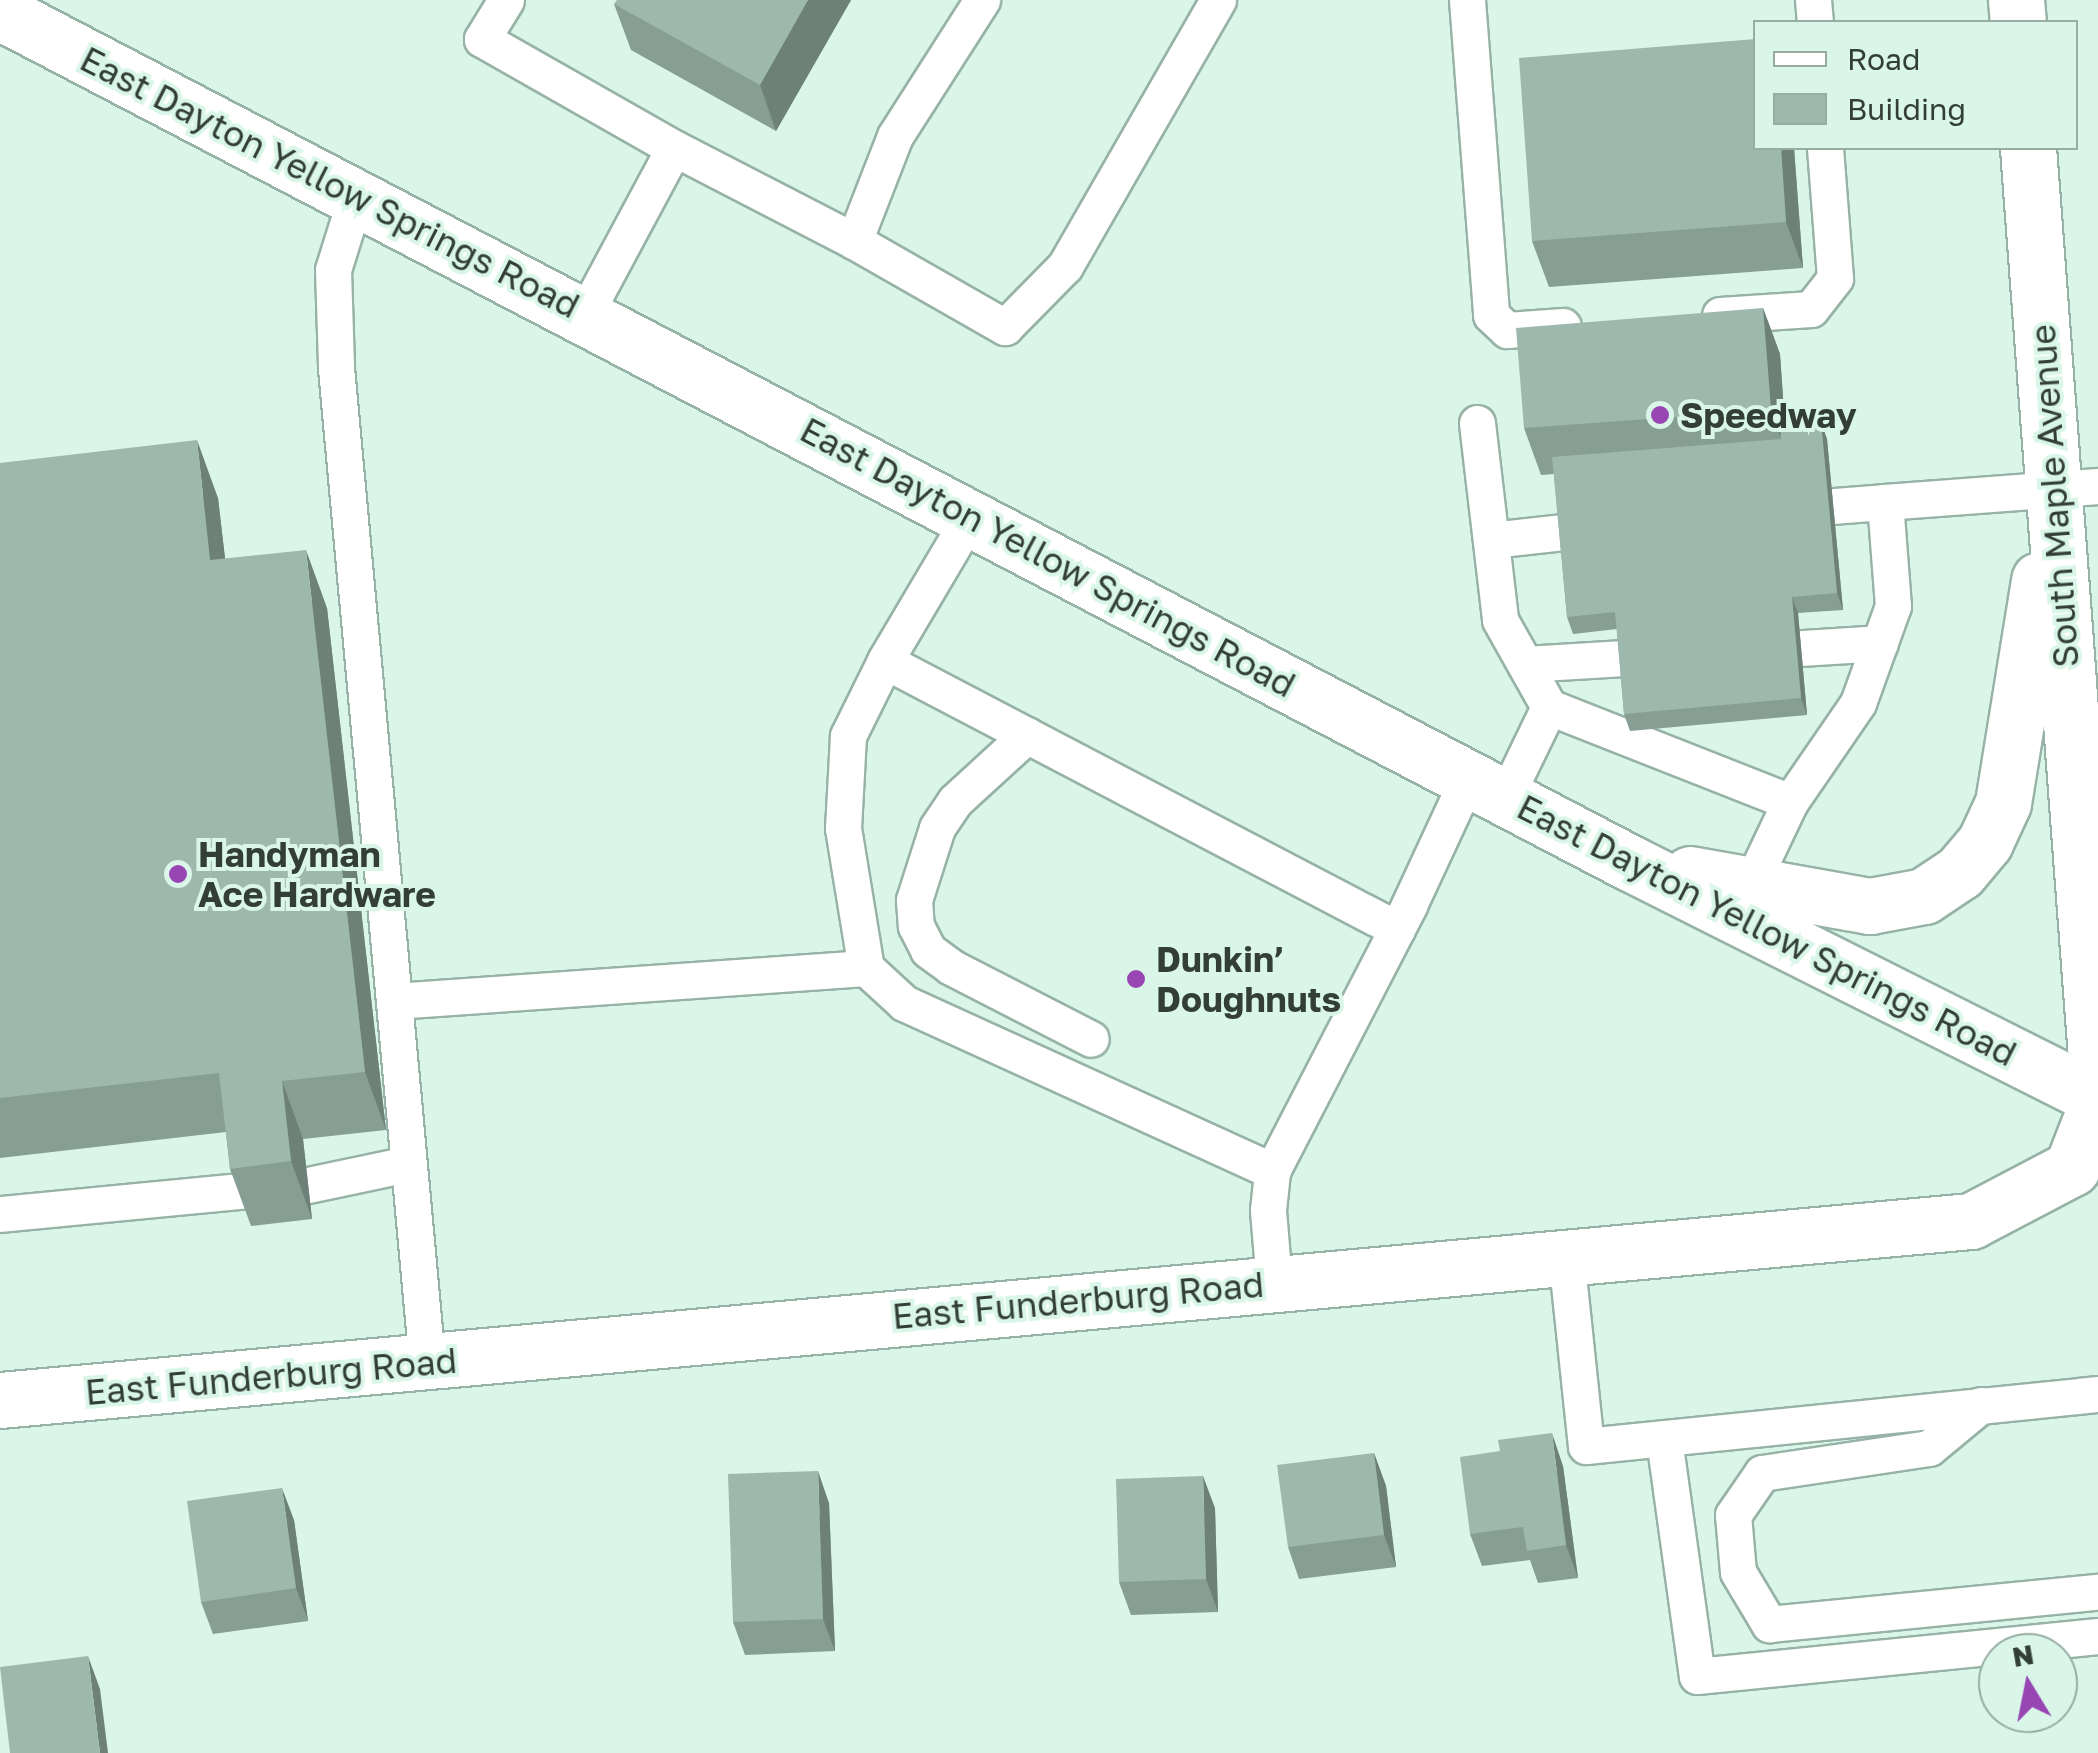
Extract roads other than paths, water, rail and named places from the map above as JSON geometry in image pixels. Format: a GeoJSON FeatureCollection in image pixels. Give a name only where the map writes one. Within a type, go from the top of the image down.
{"type":"FeatureCollection","features":[{"type":"Feature","properties":{"kind":"main road","name":"East Dayton Yellow Springs Road"},"geometry":{"type":"LineString","coordinates":[[4,8],[1630,863],[2098,1099]]}},
{"type":"Feature","properties":{"kind":"main road","name":"South Maple Avenue"},"geometry":{"type":"LineString","coordinates":[[2028,150],[2076,487],[2098,1084]]}},
{"type":"Feature","properties":{"kind":"main road"},"geometry":{"type":"LineString","coordinates":[[1630,863],[1870,906],[1893,904],[1940,887],[1986,842],[2003,803],[2076,487]]}},
{"type":"Feature","properties":{"kind":"main road","name":"East Funderburg Road"},"geometry":{"type":"LineString","coordinates":[[0,1400],[1971,1221],[2072,1168],[2098,1099]]}},
{"type":"Feature","properties":{"kind":"lane"},"geometry":{"type":"LineString","coordinates":[[506,0],[482,39],[674,148],[854,241],[1005,326],[1065,266],[1218,0]]}},
{"type":"Feature","properties":{"kind":"lane"},"geometry":{"type":"LineString","coordinates":[[854,241],[895,136],[982,0]]}},
{"type":"Feature","properties":{"kind":"lane"},"geometry":{"type":"LineString","coordinates":[[1467,0],[1491,315],[1507,330],[1602,324]]}},
{"type":"Feature","properties":{"kind":"lane"},"geometry":{"type":"LineString","coordinates":[[585,314],[674,148]]}},
{"type":"Feature","properties":{"kind":"lane"},"geometry":{"type":"LineString","coordinates":[[1678,318],[1811,309],[1835,278],[1825,150]]}},
{"type":"Feature","properties":{"kind":"lane"},"geometry":{"type":"LineString","coordinates":[[356,196],[333,270],[336,368],[427,1362]]}},
{"type":"Feature","properties":{"kind":"lane"},"geometry":{"type":"LineString","coordinates":[[1477,423],[1500,620],[1549,707],[1790,802]]}},
{"type":"Feature","properties":{"kind":"lane"},"geometry":{"type":"LineString","coordinates":[[1834,506],[2076,487]]}},
{"type":"Feature","properties":{"kind":"lane"},"geometry":{"type":"LineString","coordinates":[[1751,884],[1790,802],[1858,703],[1894,606],[1885,502]]}},
{"type":"Feature","properties":{"kind":"lane"},"geometry":{"type":"LineString","coordinates":[[970,517],[885,661],[848,736],[843,828],[866,968],[904,1004],[1272,1171]]}},
{"type":"Feature","properties":{"kind":"lane"},"geometry":{"type":"LineString","coordinates":[[1491,540],[1564,532]]}},
{"type":"Feature","properties":{"kind":"lane"},"geometry":{"type":"LineString","coordinates":[[1801,648],[1880,643]]}},
{"type":"Feature","properties":{"kind":"lane"},"geometry":{"type":"LineString","coordinates":[[1525,664],[1624,658]]}},
{"type":"Feature","properties":{"kind":"lane"},"geometry":{"type":"LineString","coordinates":[[885,661],[1397,929]]}},
{"type":"Feature","properties":{"kind":"lane"},"geometry":{"type":"LineString","coordinates":[[1274,1282],[1268,1210],[1272,1171],[1397,929],[1487,788],[1549,707]]}},
{"type":"Feature","properties":{"kind":"lane"},"geometry":{"type":"LineString","coordinates":[[1026,735],[955,801],[937,828],[914,900],[916,926],[928,950],[950,967],[1092,1039]]}},
{"type":"Feature","properties":{"kind":"lane"},"geometry":{"type":"LineString","coordinates":[[394,1002],[866,968]]}},
{"type":"Feature","properties":{"kind":"lane"},"geometry":{"type":"LineString","coordinates":[[308,1185],[408,1164]]}},
{"type":"Feature","properties":{"kind":"lane"},"geometry":{"type":"LineString","coordinates":[[0,1214],[248,1190]]}},
{"type":"Feature","properties":{"kind":"lane"},"geometry":{"type":"LineString","coordinates":[[1566,1256],[1586,1446],[2098,1394]]}},
{"type":"Feature","properties":{"kind":"lane"},"geometry":{"type":"LineString","coordinates":[[1981,1406],[1928,1448],[1762,1473],[1733,1515],[1738,1572],[1769,1624],[2098,1592]]}},
{"type":"Feature","properties":{"kind":"lane"},"geometry":{"type":"LineString","coordinates":[[1664,1439],[1697,1676],[2098,1636]]}},
{"type":"Feature","properties":{"kind":"place","name":"Speedway"},"geometry":{"type":"Point","coordinates":[1660,415]}},
{"type":"Feature","properties":{"kind":"place","name":"Handyman Ace Hardware"},"geometry":{"type":"Point","coordinates":[178,874]}},
{"type":"Feature","properties":{"kind":"place","name":"Dunkin’ Doughnuts"},"geometry":{"type":"Point","coordinates":[1136,979]}}]}
